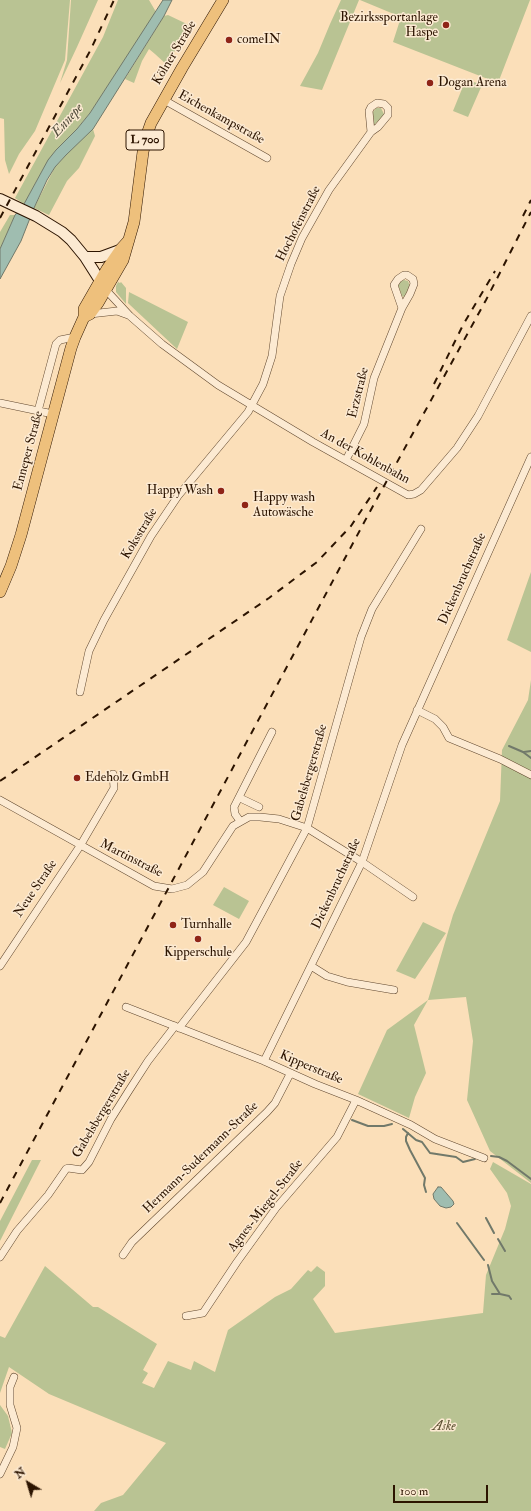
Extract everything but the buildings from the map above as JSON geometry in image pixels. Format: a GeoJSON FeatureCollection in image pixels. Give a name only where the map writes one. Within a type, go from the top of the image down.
{"type":"FeatureCollection","features":[{"type":"Feature","properties":{"kind":"main road","name":"Kölner Straße"},"geometry":{"type":"LineString","coordinates":[[164,100],[223,0]]}},
{"type":"Feature","properties":{"kind":"main road","name":"Enneper Straße"},"geometry":{"type":"LineString","coordinates":[[0,592],[16,552],[75,337],[87,315],[84,309],[123,260],[134,222],[138,201],[146,137],[151,123],[164,100]]}},
{"type":"Feature","properties":{"kind":"main road"},"geometry":{"type":"LineString","coordinates":[[0,199],[36,216],[62,232],[71,240],[85,257],[103,286]]}},
{"type":"Feature","properties":{"kind":"main road","name":"Enneper Straße"},"geometry":{"type":"LineString","coordinates":[[103,286],[120,250],[129,240]]}},
{"type":"Feature","properties":{"kind":"main road"},"geometry":{"type":"LineString","coordinates":[[85,257],[101,256],[120,250]]}},
{"type":"Feature","properties":{"kind":"street","name":"Eichenkampstraße"},"geometry":{"type":"LineString","coordinates":[[164,100],[267,158]]}},
{"type":"Feature","properties":{"kind":"street","name":"Hochofenstraße"},"geometry":{"type":"LineString","coordinates":[[251,406],[263,384],[272,356],[280,296],[302,238],[329,190],[371,132]]}},
{"type":"Feature","properties":{"kind":"street","name":"An der Kohlenbahn"},"geometry":{"type":"LineString","coordinates":[[103,286],[130,316],[162,344],[199,372],[251,406],[408,495],[414,494],[421,490],[456,448],[478,416],[531,316]]}},
{"type":"Feature","properties":{"kind":"street","name":"Erzstraße"},"geometry":{"type":"LineString","coordinates":[[346,460],[364,424],[374,378],[402,308]]}},
{"type":"Feature","properties":{"kind":"street","name":"An der Kohlenbahn"},"geometry":{"type":"LineString","coordinates":[[87,315],[117,311],[130,316]]}},
{"type":"Feature","properties":{"kind":"street"},"geometry":{"type":"LineString","coordinates":[[38,411],[56,344],[60,340],[75,337]]}},
{"type":"Feature","properties":{"kind":"street"},"geometry":{"type":"LineString","coordinates":[[0,403],[53,414]]}},
{"type":"Feature","properties":{"kind":"street","name":"Koksstraße"},"geometry":{"type":"LineString","coordinates":[[80,692],[89,651],[104,620],[152,536],[178,496],[239,424],[251,406]]}},
{"type":"Feature","properties":{"kind":"street","name":"Dickenbruchstraße"},"geometry":{"type":"LineString","coordinates":[[264,1062],[362,862],[392,770],[417,710],[531,457]]}},
{"type":"Feature","properties":{"kind":"street","name":"Gabelsbergerstraße"},"geometry":{"type":"LineString","coordinates":[[0,1257],[17,1231],[48,1195],[66,1169],[82,1170],[89,1162],[111,1119],[148,1061],[246,942],[308,828],[360,637],[372,609],[421,529]]}},
{"type":"Feature","properties":{"kind":"street"},"geometry":{"type":"LineString","coordinates":[[417,710],[434,719],[443,727],[449,738],[500,759],[531,775]]}},
{"type":"Feature","properties":{"kind":"street"},"geometry":{"type":"LineString","coordinates":[[272,732],[240,798],[234,807],[235,814],[240,821],[249,817],[260,817],[279,819],[308,828],[413,896]]}},
{"type":"Feature","properties":{"kind":"street","name":"Martinstraße"},"geometry":{"type":"LineString","coordinates":[[80,846],[114,788],[113,774]]}},
{"type":"Feature","properties":{"kind":"street"},"geometry":{"type":"LineString","coordinates":[[240,798],[259,807]]}},
{"type":"Feature","properties":{"kind":"street","name":"Martinstraße"},"geometry":{"type":"LineString","coordinates":[[0,800],[154,886],[172,889],[187,885],[203,872],[232,826],[240,821]]}},
{"type":"Feature","properties":{"kind":"street","name":"Neue Straße"},"geometry":{"type":"LineString","coordinates":[[0,966],[80,846]]}},
{"type":"Feature","properties":{"kind":"street"},"geometry":{"type":"LineString","coordinates":[[311,966],[327,976],[347,982],[394,990]]}},
{"type":"Feature","properties":{"kind":"street","name":"Kipperstraße"},"geometry":{"type":"LineString","coordinates":[[126,1007],[356,1100],[435,1138],[484,1158]]}},
{"type":"Feature","properties":{"kind":"street","name":"Hermann-Sudermann-Straße"},"geometry":{"type":"LineString","coordinates":[[123,1255],[132,1242],[267,1112],[275,1103],[290,1074]]}},
{"type":"Feature","properties":{"kind":"street","name":"Agnes-Miegel-Straße"},"geometry":{"type":"LineString","coordinates":[[186,1316],[203,1313],[276,1208],[337,1137],[356,1100]]}},
{"type":"Feature","properties":{"kind":"street"},"geometry":{"type":"LineString","coordinates":[[0,1474],[13,1447],[17,1428],[10,1405],[10,1387],[14,1377]]}},
{"type":"Feature","properties":{"kind":"green space"},"geometry":{"type":"Polygon","coordinates":[[[0,0],[70,0],[65,60],[35,131],[19,154],[9,174],[5,160],[4,119],[0,118],[0,0]]]}},
{"type":"Feature","properties":{"kind":"green space"},"geometry":{"type":"Polygon","coordinates":[[[71,0],[98,0],[60,83],[67,60],[71,0]]]}},
{"type":"Feature","properties":{"kind":"green space"},"geometry":{"type":"Polygon","coordinates":[[[118,0],[149,0],[156,12],[90,113],[77,129],[56,150],[24,204],[15,198],[103,37],[118,0]]]}},
{"type":"Feature","properties":{"kind":"green space"},"geometry":{"type":"Polygon","coordinates":[[[341,0],[359,0],[322,90],[300,86],[318,53],[341,0]]]}},
{"type":"Feature","properties":{"kind":"green space"},"geometry":{"type":"Polygon","coordinates":[[[360,0],[530,0],[498,83],[393,42],[401,17],[360,0]]]}},
{"type":"Feature","properties":{"kind":"green space"},"geometry":{"type":"Polygon","coordinates":[[[168,15],[189,25],[167,65],[149,49],[142,61],[134,83],[125,79],[164,16],[168,15]]]}},
{"type":"Feature","properties":{"kind":"green space"},"geometry":{"type":"Polygon","coordinates":[[[466,79],[482,85],[468,117],[453,111],[466,79]]]}},
{"type":"Feature","properties":{"kind":"green space"},"geometry":{"type":"Polygon","coordinates":[[[376,108],[381,108],[384,114],[374,125],[373,112],[376,108]]]}},
{"type":"Feature","properties":{"kind":"green space"},"geometry":{"type":"Polygon","coordinates":[[[93,129],[95,136],[79,168],[67,181],[49,215],[34,208],[55,167],[73,147],[93,129]]]}},
{"type":"Feature","properties":{"kind":"green space"},"geometry":{"type":"Polygon","coordinates":[[[10,215],[15,215],[0,249],[0,232],[10,215]]]}},
{"type":"Feature","properties":{"kind":"green space"},"geometry":{"type":"Polygon","coordinates":[[[400,281],[408,281],[410,286],[404,297],[402,296],[398,285],[400,281]]]}},
{"type":"Feature","properties":{"kind":"green space"},"geometry":{"type":"Polygon","coordinates":[[[118,282],[121,282],[126,288],[126,304],[116,292],[118,282]]]}},
{"type":"Feature","properties":{"kind":"green space"},"geometry":{"type":"Polygon","coordinates":[[[129,292],[188,322],[177,349],[128,303],[129,292]]]}},
{"type":"Feature","properties":{"kind":"green space"},"geometry":{"type":"Polygon","coordinates":[[[531,572],[531,652],[507,640],[531,572]]]}},
{"type":"Feature","properties":{"kind":"green space"},"geometry":{"type":"Polygon","coordinates":[[[531,680],[531,1183],[490,1151],[467,1100],[473,1041],[466,997],[428,1000],[453,915],[500,801],[502,750],[528,700],[531,680]]]}},
{"type":"Feature","properties":{"kind":"green space"},"geometry":{"type":"Polygon","coordinates":[[[224,887],[249,901],[239,919],[213,905],[224,887]]]}},
{"type":"Feature","properties":{"kind":"green space"},"geometry":{"type":"Polygon","coordinates":[[[423,922],[446,933],[415,979],[396,971],[423,922]]]}},
{"type":"Feature","properties":{"kind":"green space"},"geometry":{"type":"Polygon","coordinates":[[[428,1000],[414,1025],[426,1073],[415,1097],[409,1118],[358,1094],[387,1030],[428,1000]]]}},
{"type":"Feature","properties":{"kind":"green space"},"geometry":{"type":"Polygon","coordinates":[[[32,1160],[41,1160],[0,1241],[0,1221],[32,1160]]]}},
{"type":"Feature","properties":{"kind":"green space","name":"Aske"},"geometry":{"type":"Polygon","coordinates":[[[493,1162],[531,1184],[531,1511],[94,1511],[101,1503],[123,1495],[166,1443],[49,1394],[9,1367],[0,1393],[0,1336],[5,1338],[45,1266],[93,1307],[98,1307],[157,1344],[143,1370],[148,1373],[142,1383],[154,1388],[168,1361],[191,1370],[194,1361],[215,1372],[228,1330],[275,1297],[291,1289],[308,1270],[311,1272],[317,1266],[325,1272],[325,1286],[313,1299],[335,1333],[483,1313],[486,1275],[505,1229],[511,1206],[507,1193],[490,1169],[493,1162]]]}},
{"type":"Feature","properties":{"kind":"green space"},"geometry":{"type":"Polygon","coordinates":[[[0,1405],[8,1416],[12,1433],[5,1449],[0,1447],[0,1405]]]}},
{"type":"Feature","properties":{"kind":"shaded area"},"geometry":{"type":"Polygon","coordinates":[[[163,0],[172,0],[164,16],[93,129],[55,167],[47,180],[21,241],[0,279],[0,249],[15,215],[24,204],[48,160],[90,113],[163,0]]]}},
{"type":"Feature","properties":{"kind":"shaded area"},"geometry":{"type":"Polygon","coordinates":[[[438,1187],[441,1187],[453,1201],[454,1204],[451,1207],[446,1208],[440,1206],[434,1199],[433,1194],[438,1187]]]}},
{"type":"Feature","properties":{"kind":"waterway"},"geometry":{"type":"LineString","coordinates":[[509,746],[523,752],[531,758]]}},
{"type":"Feature","properties":{"kind":"waterway"},"geometry":{"type":"LineString","coordinates":[[524,752],[531,751]]}},
{"type":"Feature","properties":{"kind":"waterway"},"geometry":{"type":"LineString","coordinates":[[352,1120],[368,1126],[384,1126],[392,1124]]}},
{"type":"Feature","properties":{"kind":"waterway"},"geometry":{"type":"LineString","coordinates":[[403,1129],[416,1140],[422,1142],[430,1153],[456,1157],[463,1162],[475,1159]]}},
{"type":"Feature","properties":{"kind":"waterway"},"geometry":{"type":"LineString","coordinates":[[408,1133],[406,1141],[425,1178],[424,1185],[426,1192]]}},
{"type":"Feature","properties":{"kind":"waterway"},"geometry":{"type":"LineString","coordinates":[[491,1156],[499,1157],[507,1161],[531,1179]]}},
{"type":"Feature","properties":{"kind":"waterway"},"geometry":{"type":"LineString","coordinates":[[486,1218],[494,1233]]}},
{"type":"Feature","properties":{"kind":"waterway"},"geometry":{"type":"LineString","coordinates":[[457,1223],[484,1260]]}},
{"type":"Feature","properties":{"kind":"waterway"},"geometry":{"type":"LineString","coordinates":[[498,1239],[505,1251]]}},
{"type":"Feature","properties":{"kind":"waterway"},"geometry":{"type":"LineString","coordinates":[[488,1265],[492,1281],[500,1294],[509,1296],[511,1299]]}},
{"type":"Feature","properties":{"kind":"waterway"},"geometry":{"type":"LineString","coordinates":[[492,1294],[500,1294]]}},
{"type":"Feature","properties":{"kind":"railway"},"geometry":{"type":"LineString","coordinates":[[0,218],[90,51],[114,0]]}},
{"type":"Feature","properties":{"kind":"railway"},"geometry":{"type":"LineString","coordinates":[[523,216],[531,200]]}},
{"type":"Feature","properties":{"kind":"railway"},"geometry":{"type":"LineString","coordinates":[[0,1203],[367,517],[486,300],[531,212]]}},
{"type":"Feature","properties":{"kind":"railway"},"geometry":{"type":"LineString","coordinates":[[434,384],[463,325],[495,271]]}},
{"type":"Feature","properties":{"kind":"railway"},"geometry":{"type":"LineString","coordinates":[[0,781],[269,598],[317,562],[351,526],[377,487]]}},
{"type":"Feature","properties":{"kind":"place","name":"Bezirkssportanlage Haspe"},"geometry":{"type":"Point","coordinates":[446,25]}},
{"type":"Feature","properties":{"kind":"place","name":"comeIN"},"geometry":{"type":"Point","coordinates":[229,40]}},
{"type":"Feature","properties":{"kind":"place","name":"Dogan Arena"},"geometry":{"type":"Point","coordinates":[430,83]}},
{"type":"Feature","properties":{"kind":"place","name":"Happy Wash"},"geometry":{"type":"Point","coordinates":[221,491]}},
{"type":"Feature","properties":{"kind":"place","name":"Happy wash Autowäsche"},"geometry":{"type":"Point","coordinates":[245,505]}},
{"type":"Feature","properties":{"kind":"place","name":"Edeholz GmbH"},"geometry":{"type":"Point","coordinates":[77,778]}},
{"type":"Feature","properties":{"kind":"place","name":"Turnhalle"},"geometry":{"type":"Point","coordinates":[173,925]}},
{"type":"Feature","properties":{"kind":"place","name":"Kipperschule"},"geometry":{"type":"Point","coordinates":[198,939]}},
{"type":"Feature","properties":{"kind":"water label","name":"Ennepe"},"geometry":{"type":"Point","coordinates":[68,121]}}]}
